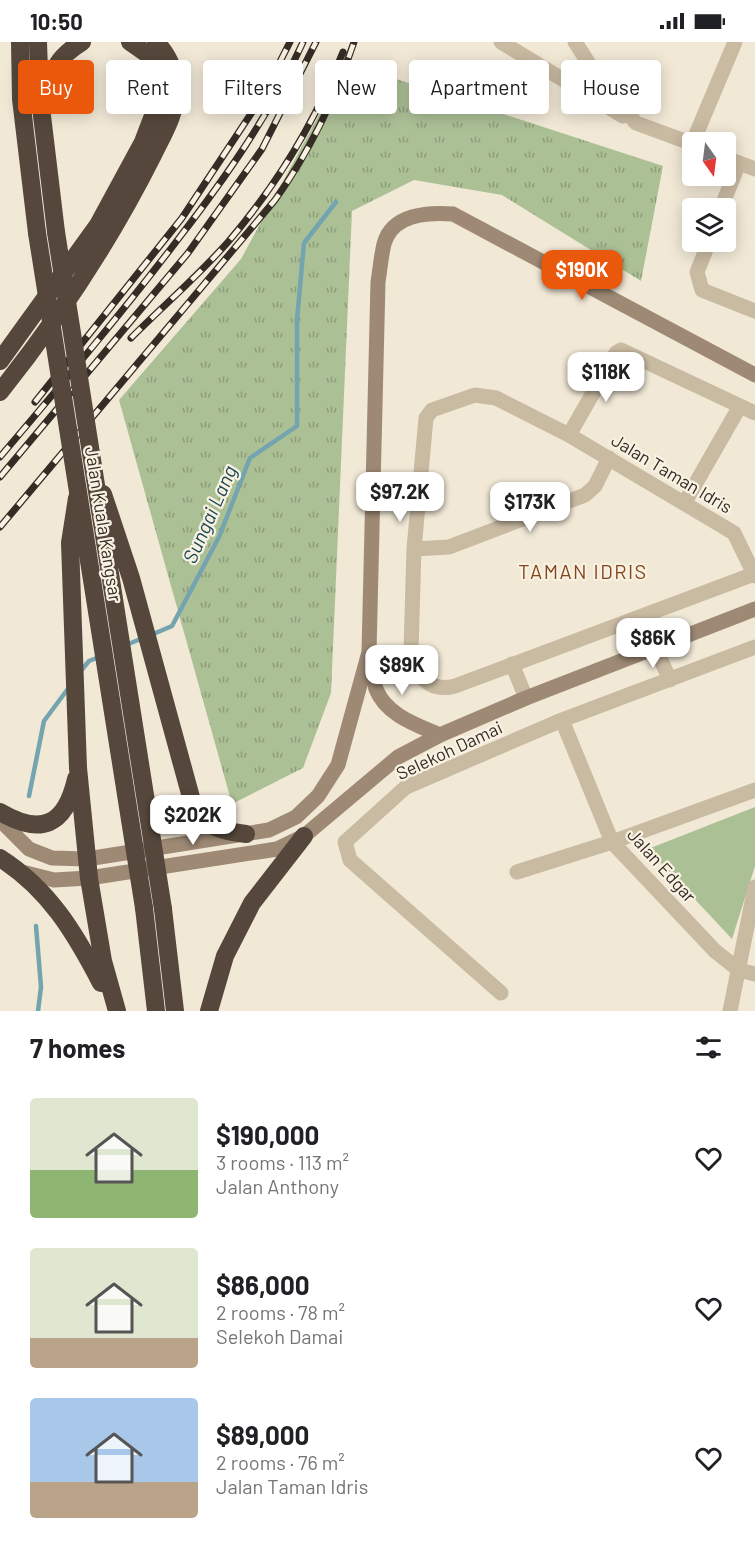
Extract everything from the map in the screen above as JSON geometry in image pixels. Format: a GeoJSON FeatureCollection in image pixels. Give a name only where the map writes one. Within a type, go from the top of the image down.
{"type":"FeatureCollection","features":[{"type":"Feature","properties":{"kind":"highway","name":"Jalan Kuala Kangsar"},"geometry":{"type":"LineString","coordinates":[[20,42],[21,99],[37,233],[144,908],[156,1011]]}},
{"type":"Feature","properties":{"kind":"highway","name":"Jalan Kuala Kangsar"},"geometry":{"type":"LineString","coordinates":[[38,42],[47,162],[56,232],[163,909],[175,1011]]}},
{"type":"Feature","properties":{"kind":"highway"},"geometry":{"type":"LineString","coordinates":[[47,162],[51,74],[63,57],[82,42]]}},
{"type":"Feature","properties":{"kind":"highway"},"geometry":{"type":"LineString","coordinates":[[0,362],[99,225],[143,142],[159,100],[161,87],[150,56],[130,42]]}},
{"type":"Feature","properties":{"kind":"highway"},"geometry":{"type":"LineString","coordinates":[[0,392],[29,356],[124,213],[164,133],[172,113],[176,93],[169,58],[156,42]]}},
{"type":"Feature","properties":{"kind":"highway"},"geometry":{"type":"LineString","coordinates":[[94,466],[131,578],[192,801],[202,820],[221,831],[246,834]]}},
{"type":"Feature","properties":{"kind":"highway"},"geometry":{"type":"LineString","coordinates":[[78,492],[70,543],[78,768],[89,878],[103,961],[117,1011]]}},
{"type":"Feature","properties":{"kind":"highway"},"geometry":{"type":"LineString","coordinates":[[0,812],[18,823],[30,826],[43,825],[52,821],[64,812],[71,799],[78,768]]}},
{"type":"Feature","properties":{"kind":"highway"},"geometry":{"type":"LineString","coordinates":[[209,1011],[225,956],[252,903],[304,836]]}},
{"type":"Feature","properties":{"kind":"highway"},"geometry":{"type":"LineString","coordinates":[[0,858],[20,871],[50,900],[71,927],[117,1011]]}},
{"type":"Feature","properties":{"kind":"main road"},"geometry":{"type":"LineString","coordinates":[[440,735],[392,711],[376,689],[369,652],[378,282],[384,242],[409,217],[430,212],[453,214],[755,375]]}},
{"type":"Feature","properties":{"kind":"main road"},"geometry":{"type":"LineString","coordinates":[[0,850],[20,871],[54,880],[89,878],[277,849],[304,836],[398,757],[440,735],[526,698],[755,609]]}},
{"type":"Feature","properties":{"kind":"main road"},"geometry":{"type":"LineString","coordinates":[[0,820],[29,849],[52,858],[87,859],[269,831],[296,817],[318,796],[338,765],[369,652]]}},
{"type":"Feature","properties":{"kind":"street"},"geometry":{"type":"LineString","coordinates":[[501,42],[636,123],[682,140]]}},
{"type":"Feature","properties":{"kind":"street"},"geometry":{"type":"LineString","coordinates":[[575,42],[595,73],[636,123]]}},
{"type":"Feature","properties":{"kind":"street"},"geometry":{"type":"LineString","coordinates":[[697,132],[735,42]]}},
{"type":"Feature","properties":{"kind":"street"},"geometry":{"type":"LineString","coordinates":[[736,162],[755,169]]}},
{"type":"Feature","properties":{"kind":"street"},"geometry":{"type":"LineString","coordinates":[[705,252],[697,272],[702,290],[755,311]]}},
{"type":"Feature","properties":{"kind":"street"},"geometry":{"type":"LineString","coordinates":[[569,435],[616,353],[621,350],[755,412]]}},
{"type":"Feature","properties":{"kind":"street","name":"Jalan Taman Idris"},"geometry":{"type":"LineString","coordinates":[[475,395],[486,395],[569,435],[609,458],[734,533],[755,574],[448,688],[434,687],[422,679],[414,665],[411,651],[414,549],[424,429],[426,418],[432,410],[475,395]]}},
{"type":"Feature","properties":{"kind":"street"},"geometry":{"type":"LineString","coordinates":[[685,502],[740,405]]}},
{"type":"Feature","properties":{"kind":"street"},"geometry":{"type":"LineString","coordinates":[[414,549],[445,548],[585,495],[595,486],[609,458]]}},
{"type":"Feature","properties":{"kind":"street","name":"Selekoh Damai"},"geometry":{"type":"LineString","coordinates":[[501,993],[350,860],[345,843],[406,788],[562,720],[755,647]]}},
{"type":"Feature","properties":{"kind":"street"},"geometry":{"type":"LineString","coordinates":[[655,648],[670,680]]}},
{"type":"Feature","properties":{"kind":"street"},"geometry":{"type":"LineString","coordinates":[[512,664],[526,698]]}},
{"type":"Feature","properties":{"kind":"street","name":"Jalan Edgar"},"geometry":{"type":"LineString","coordinates":[[562,720],[612,842],[715,951],[739,970],[755,974]]}},
{"type":"Feature","properties":{"kind":"street"},"geometry":{"type":"LineString","coordinates":[[517,872],[754,793]]}},
{"type":"Feature","properties":{"kind":"street"},"geometry":{"type":"LineString","coordinates":[[730,1011],[755,887]]}},
{"type":"Feature","properties":{"kind":"green space"},"geometry":{"type":"Polygon","coordinates":[[[397,79],[409,83],[409,114],[503,114],[663,166],[641,281],[502,195],[414,180],[352,211],[331,693],[303,768],[232,804],[119,400],[241,259],[319,114],[397,114],[397,79]]]}},
{"type":"Feature","properties":{"kind":"green space"},"geometry":{"type":"Polygon","coordinates":[[[755,807],[755,866],[732,939],[648,849],[755,807]]]}},
{"type":"Feature","properties":{"kind":"waterway","name":"Sungai Lang"},"geometry":{"type":"LineString","coordinates":[[151,635],[172,626],[219,537],[250,458],[297,426],[297,320],[304,243],[336,202]]}},
{"type":"Feature","properties":{"kind":"waterway","name":"Sungai Lang"},"geometry":{"type":"LineString","coordinates":[[126,645],[143,638]]}},
{"type":"Feature","properties":{"kind":"waterway","name":"Sungai Lang"},"geometry":{"type":"LineString","coordinates":[[80,672],[89,661],[99,657]]}},
{"type":"Feature","properties":{"kind":"waterway","name":"Sungai Lang"},"geometry":{"type":"LineString","coordinates":[[29,796],[44,721],[70,686]]}},
{"type":"Feature","properties":{"kind":"waterway","name":"Sungai Lang"},"geometry":{"type":"LineString","coordinates":[[36,926],[41,987],[38,1011]]}},
{"type":"Feature","properties":{"kind":"railway"},"geometry":{"type":"LineString","coordinates":[[35,402],[182,218],[262,97],[290,42]]}},
{"type":"Feature","properties":{"kind":"railway"},"geometry":{"type":"LineString","coordinates":[[0,457],[113,321],[214,192],[247,144],[277,94],[303,42]]}},
{"type":"Feature","properties":{"kind":"railway"},"geometry":{"type":"LineString","coordinates":[[0,477],[188,253],[262,149],[316,42]]}},
{"type":"Feature","properties":{"kind":"railway"},"geometry":{"type":"LineString","coordinates":[[0,527],[275,200],[299,163],[320,124],[339,84],[354,42]]}},
{"type":"Feature","properties":{"kind":"railway"},"geometry":{"type":"LineString","coordinates":[[131,338],[217,255],[263,198],[307,128],[343,52]]}},
{"type":"Feature","properties":{"kind":"district","name":"TAMAN IDRIS"},"geometry":{"type":"Point","coordinates":[583,571]}}]}
